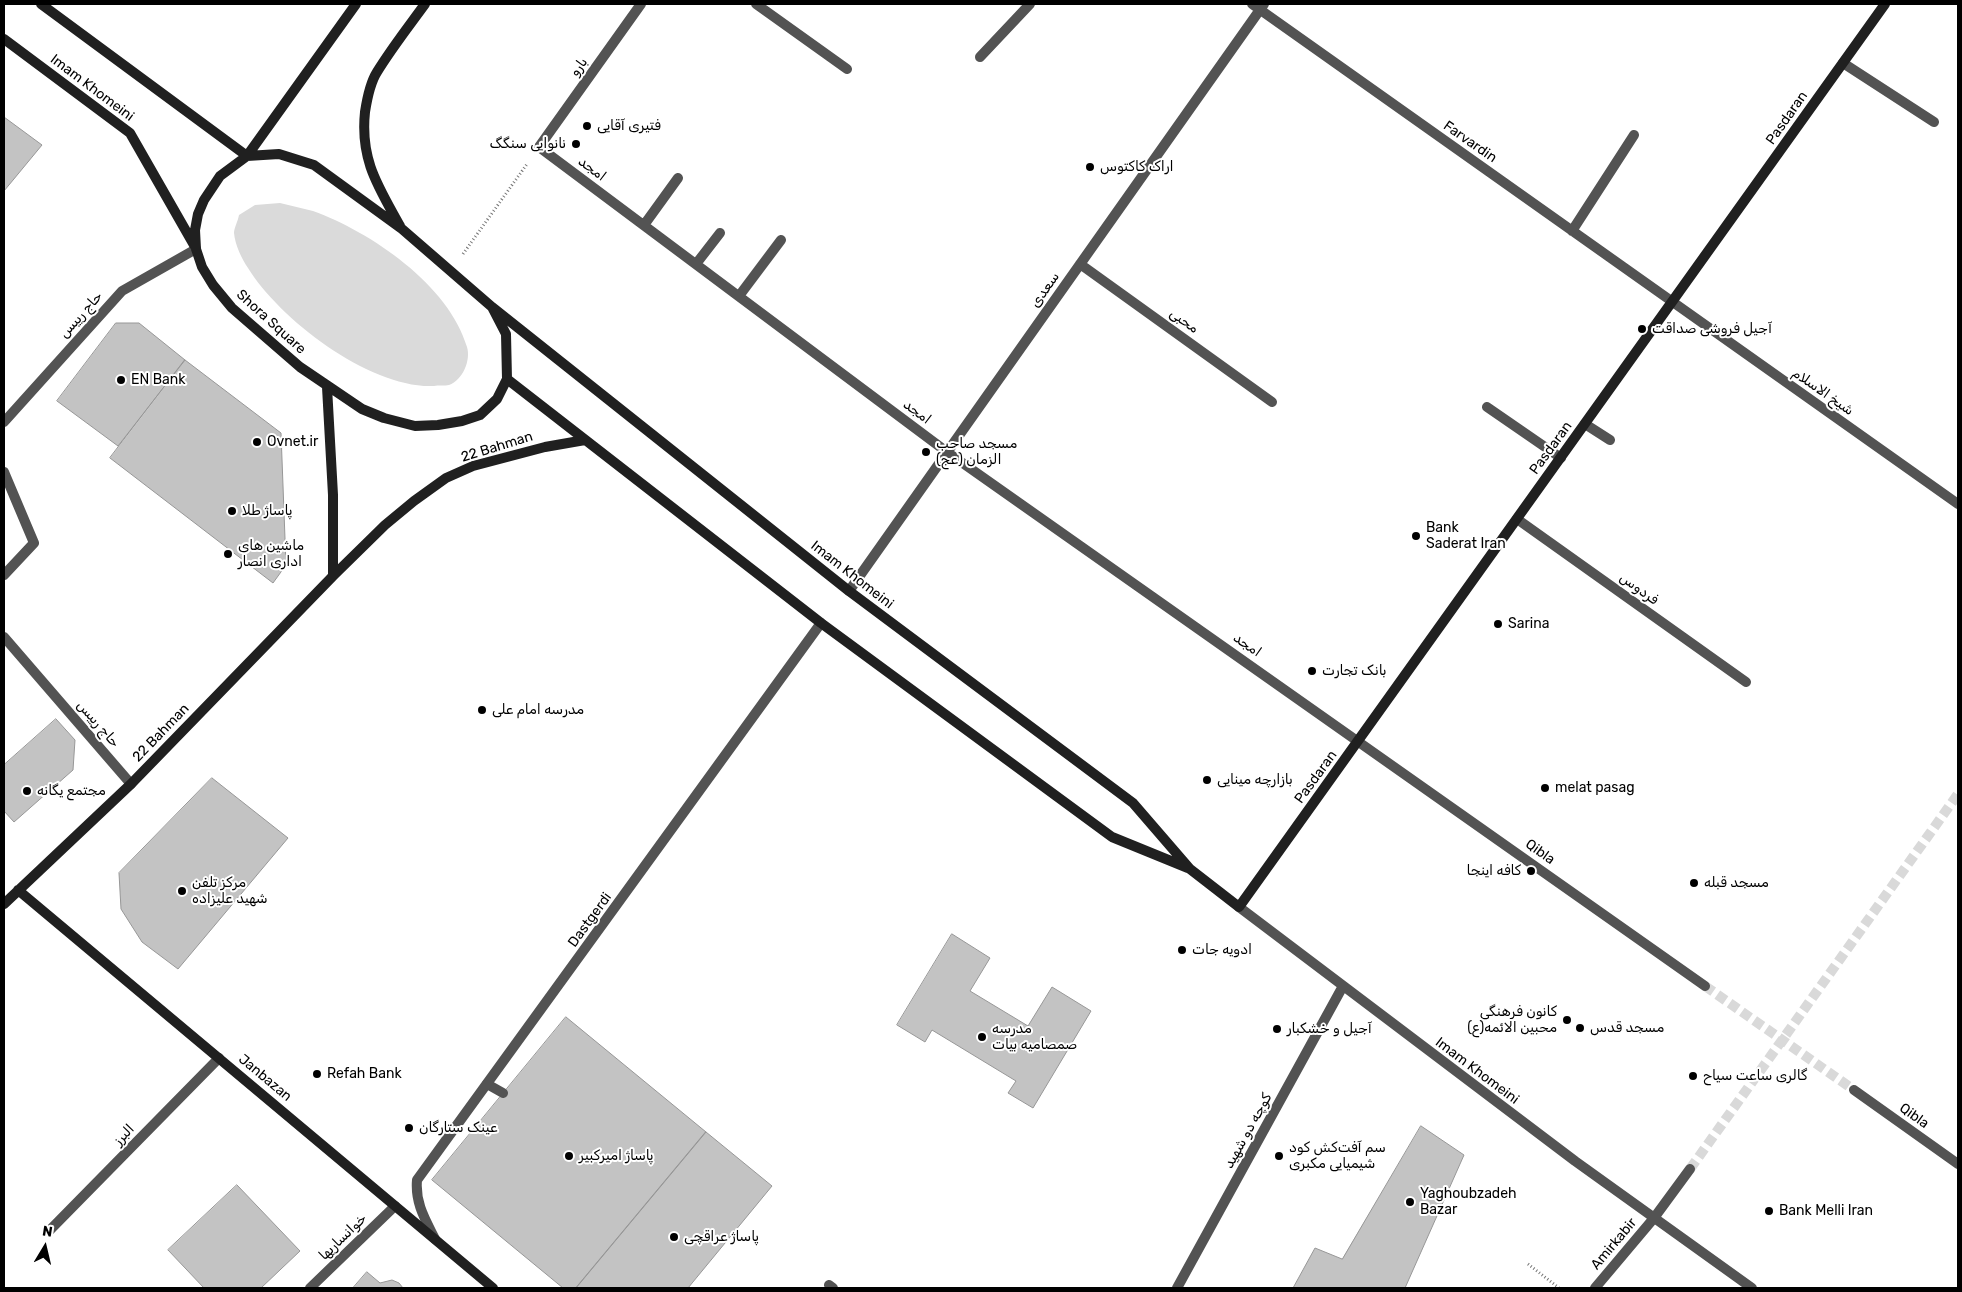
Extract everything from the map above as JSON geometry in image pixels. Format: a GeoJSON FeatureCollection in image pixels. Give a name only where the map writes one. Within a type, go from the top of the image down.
{"type":"FeatureCollection","features":[{"type":"Feature","properties":{"kind":"main road"},"geometry":{"type":"LineString","coordinates":[[41,4],[247,156],[356,4]]}},
{"type":"Feature","properties":{"kind":"main road"},"geometry":{"type":"LineString","coordinates":[[402,229],[376,181],[366,153],[364,128],[366,102],[376,74],[425,4]]}},
{"type":"Feature","properties":{"kind":"main road","name":"Pasdaran"},"geometry":{"type":"LineString","coordinates":[[1239,907],[1886,4]]}},
{"type":"Feature","properties":{"kind":"main road","name":"Imam Khomeini"},"geometry":{"type":"LineString","coordinates":[[4,39],[130,133],[196,249]]}},
{"type":"Feature","properties":{"kind":"main road","name":"Shora Square"},"geometry":{"type":"LineString","coordinates":[[280,154],[314,164],[402,229],[492,307],[506,334],[507,379],[497,399],[480,415],[462,422],[415,426],[384,418],[362,409],[327,387],[300,367],[232,308],[213,285],[202,267],[196,249],[195,230],[198,214],[204,200],[220,176],[247,156],[280,154]]}},
{"type":"Feature","properties":{"kind":"main road","name":"Imam Khomeini"},"geometry":{"type":"LineString","coordinates":[[492,307],[849,591],[1133,803],[1190,869],[1239,907]]}},
{"type":"Feature","properties":{"kind":"main road","name":"Imam Khomeini"},"geometry":{"type":"LineString","coordinates":[[507,379],[821,623],[1112,837],[1190,869]]}},
{"type":"Feature","properties":{"kind":"main road"},"geometry":{"type":"LineString","coordinates":[[327,387],[333,495],[333,576]]}},
{"type":"Feature","properties":{"kind":"main road","name":"22 Bahman"},"geometry":{"type":"LineString","coordinates":[[4,904],[131,784],[385,525],[446,478],[473,466],[545,447],[585,440]]}},
{"type":"Feature","properties":{"kind":"main road","name":"Janbazan"},"geometry":{"type":"LineString","coordinates":[[18,890],[493,1288]]}},
{"type":"Feature","properties":{"kind":"street","name":"بارو"},"geometry":{"type":"LineString","coordinates":[[539,147],[641,4]]}},
{"type":"Feature","properties":{"kind":"street"},"geometry":{"type":"LineString","coordinates":[[756,4],[847,69]]}},
{"type":"Feature","properties":{"kind":"street"},"geometry":{"type":"LineString","coordinates":[[980,57],[1030,4]]}},
{"type":"Feature","properties":{"kind":"street","name":"Farvardin"},"geometry":{"type":"LineString","coordinates":[[1258,6],[1672,302]]}},
{"type":"Feature","properties":{"kind":"street","name":"سعدی"},"geometry":{"type":"LineString","coordinates":[[849,591],[1080,264],[1258,6]]}},
{"type":"Feature","properties":{"kind":"street"},"geometry":{"type":"LineString","coordinates":[[1843,64],[1934,122]]}},
{"type":"Feature","properties":{"kind":"street"},"geometry":{"type":"LineString","coordinates":[[1572,231],[1634,135]]}},
{"type":"Feature","properties":{"kind":"street","name":"امجد"},"geometry":{"type":"LineString","coordinates":[[539,147],[948,452],[1359,741]]}},
{"type":"Feature","properties":{"kind":"street"},"geometry":{"type":"LineString","coordinates":[[644,225],[678,178]]}},
{"type":"Feature","properties":{"kind":"street"},"geometry":{"type":"LineString","coordinates":[[696,264],[720,233]]}},
{"type":"Feature","properties":{"kind":"street"},"geometry":{"type":"LineString","coordinates":[[739,296],[781,240]]}},
{"type":"Feature","properties":{"kind":"street","name":"حاج رییس"},"geometry":{"type":"LineString","coordinates":[[4,422],[122,291],[196,249]]}},
{"type":"Feature","properties":{"kind":"street","name":"محبی"},"geometry":{"type":"LineString","coordinates":[[1080,264],[1272,402]]}},
{"type":"Feature","properties":{"kind":"street","name":"شیخ الاسلام"},"geometry":{"type":"LineString","coordinates":[[1672,302],[1958,504]]}},
{"type":"Feature","properties":{"kind":"street"},"geometry":{"type":"LineString","coordinates":[[1487,407],[1561,458]]}},
{"type":"Feature","properties":{"kind":"street"},"geometry":{"type":"LineString","coordinates":[[1585,424],[1610,440]]}},
{"type":"Feature","properties":{"kind":"street"},"geometry":{"type":"LineString","coordinates":[[4,472],[34,543],[4,575]]}},
{"type":"Feature","properties":{"kind":"street","name":"فردوس"},"geometry":{"type":"LineString","coordinates":[[1517,519],[1746,682]]}},
{"type":"Feature","properties":{"kind":"street","name":"Dastgerdi"},"geometry":{"type":"LineString","coordinates":[[436,1240],[418,1204],[417,1180],[821,623]]}},
{"type":"Feature","properties":{"kind":"street","name":"حاج رییس"},"geometry":{"type":"LineString","coordinates":[[4,637],[131,784]]}},
{"type":"Feature","properties":{"kind":"street","name":"Qibla"},"geometry":{"type":"LineString","coordinates":[[1359,741],[1705,986]]}},
{"type":"Feature","properties":{"kind":"street","name":"Imam Khomeini"},"geometry":{"type":"LineString","coordinates":[[1239,907],[1575,1161],[1752,1288]]}},
{"type":"Feature","properties":{"kind":"street","name":"کوچه دو شهید"},"geometry":{"type":"LineString","coordinates":[[1177,1288],[1343,986]]}},
{"type":"Feature","properties":{"kind":"street","name":"البرز"},"geometry":{"type":"LineString","coordinates":[[48,1232],[219,1058]]}},
{"type":"Feature","properties":{"kind":"street"},"geometry":{"type":"LineString","coordinates":[[487,1084],[503,1093]]}},
{"type":"Feature","properties":{"kind":"street","name":"Qibla"},"geometry":{"type":"LineString","coordinates":[[1854,1090],[1958,1164]]}},
{"type":"Feature","properties":{"kind":"street","name":"Amirkabir"},"geometry":{"type":"LineString","coordinates":[[1595,1288],[1654,1218],[1690,1169]]}},
{"type":"Feature","properties":{"kind":"street","name":"خوانساریها"},"geometry":{"type":"LineString","coordinates":[[310,1288],[395,1206]]}},
{"type":"Feature","properties":{"kind":"path"},"geometry":{"type":"LineString","coordinates":[[451,270],[539,147]]}},
{"type":"Feature","properties":{"kind":"path"},"geometry":{"type":"LineString","coordinates":[[1528,1264],[1559,1288]]}},
{"type":"Feature","properties":{"kind":"shaded area"},"geometry":{"type":"Polygon","coordinates":[[[280,203],[313,211],[359,232],[405,264],[426,282],[444,303],[458,324],[467,347],[467,363],[458,379],[449,385],[434,386],[409,384],[383,376],[356,364],[329,348],[282,309],[263,288],[246,264],[237,247],[234,233],[239,215],[255,205],[280,203]]]}},
{"type":"Feature","properties":{"kind":"building"},"geometry":{"type":"Polygon","coordinates":[[[4,117],[42,145],[4,191],[4,117]]]}},
{"type":"Feature","properties":{"kind":"building","name":"EN Bank"},"geometry":{"type":"Polygon","coordinates":[[[116,323],[139,323],[185,360],[118,446],[57,401],[116,323]]]}},
{"type":"Feature","properties":{"kind":"building","name":"پاساژ طلا"},"geometry":{"type":"Polygon","coordinates":[[[185,360],[281,433],[286,565],[273,583],[110,458],[185,360]]]}},
{"type":"Feature","properties":{"kind":"building","name":"مجتمع یگانه"},"geometry":{"type":"Polygon","coordinates":[[[56,719],[75,740],[73,770],[14,822],[4,811],[4,765],[56,719]]]}},
{"type":"Feature","properties":{"kind":"building","name":"مرکز تلفن شهید علیزاده"},"geometry":{"type":"Polygon","coordinates":[[[212,778],[288,838],[178,969],[142,942],[121,909],[119,873],[212,778]]]}},
{"type":"Feature","properties":{"kind":"building"},"geometry":{"type":"Polygon","coordinates":[[[952,934],[990,958],[970,991],[1028,1026],[1052,987],[1091,1011],[1033,1108],[1008,1093],[1016,1081],[932,1030],[925,1042],[897,1025],[952,934]]]}},
{"type":"Feature","properties":{"kind":"building","name":"پاساژ امیرکبیر"},"geometry":{"type":"Polygon","coordinates":[[[566,1017],[706,1132],[576,1288],[563,1288],[432,1180],[566,1017]]]}},
{"type":"Feature","properties":{"kind":"building","name":"Yaghoubzadeh Bazar"},"geometry":{"type":"Polygon","coordinates":[[[1421,1126],[1464,1155],[1405,1288],[1293,1288],[1315,1248],[1342,1259],[1421,1126]]]}},
{"type":"Feature","properties":{"kind":"building","name":"پاساژ عراقچی"},"geometry":{"type":"Polygon","coordinates":[[[706,1132],[772,1186],[688,1288],[576,1288],[706,1132]]]}},
{"type":"Feature","properties":{"kind":"building"},"geometry":{"type":"Polygon","coordinates":[[[237,1185],[300,1251],[261,1288],[204,1288],[168,1250],[237,1185]]]}},
{"type":"Feature","properties":{"kind":"building"},"geometry":{"type":"Polygon","coordinates":[[[367,1272],[380,1283],[392,1280],[399,1283],[403,1288],[353,1288],[367,1272]]]}},
{"type":"Feature","properties":{"kind":"tunnel"},"geometry":{"type":"LineString","coordinates":[[1690,1169],[1958,794]]}},
{"type":"Feature","properties":{"kind":"tunnel"},"geometry":{"type":"LineString","coordinates":[[1705,986],[1854,1090]]}},
{"type":"Feature","properties":{"kind":"place","name":"فتیری آقایی"},"geometry":{"type":"Point","coordinates":[587,126]}},
{"type":"Feature","properties":{"kind":"place","name":"نانوایی سنگگ"},"geometry":{"type":"Point","coordinates":[576,144]}},
{"type":"Feature","properties":{"kind":"place","name":"اراک کاکتوس"},"geometry":{"type":"Point","coordinates":[1090,167]}},
{"type":"Feature","properties":{"kind":"place","name":"آجیل فروشی صداقت"},"geometry":{"type":"Point","coordinates":[1642,329]}},
{"type":"Feature","properties":{"kind":"place","name":"EN Bank"},"geometry":{"type":"Point","coordinates":[121,380]}},
{"type":"Feature","properties":{"kind":"place","name":"Ovnet.ir"},"geometry":{"type":"Point","coordinates":[257,442]}},
{"type":"Feature","properties":{"kind":"place","name":"مسجد صاحب الزمان (عج)"},"geometry":{"type":"Point","coordinates":[926,452]}},
{"type":"Feature","properties":{"kind":"place","name":"پاساژ طلا"},"geometry":{"type":"Point","coordinates":[232,511]}},
{"type":"Feature","properties":{"kind":"place","name":"Bank Saderat Iran"},"geometry":{"type":"Point","coordinates":[1416,536]}},
{"type":"Feature","properties":{"kind":"place","name":"ماشین های اداری انصار"},"geometry":{"type":"Point","coordinates":[228,554]}},
{"type":"Feature","properties":{"kind":"place","name":"Sarina"},"geometry":{"type":"Point","coordinates":[1498,624]}},
{"type":"Feature","properties":{"kind":"place","name":"بانک تجارت"},"geometry":{"type":"Point","coordinates":[1312,671]}},
{"type":"Feature","properties":{"kind":"place","name":"مدرسه امام علی"},"geometry":{"type":"Point","coordinates":[482,710]}},
{"type":"Feature","properties":{"kind":"place","name":"بازارچه مینایی"},"geometry":{"type":"Point","coordinates":[1207,780]}},
{"type":"Feature","properties":{"kind":"place","name":"melat pasag"},"geometry":{"type":"Point","coordinates":[1545,788]}},
{"type":"Feature","properties":{"kind":"place","name":"مجتمع یگانه"},"geometry":{"type":"Point","coordinates":[27,791]}},
{"type":"Feature","properties":{"kind":"place","name":"کافه اینجا"},"geometry":{"type":"Point","coordinates":[1531,871]}},
{"type":"Feature","properties":{"kind":"place","name":"مسجد قبله"},"geometry":{"type":"Point","coordinates":[1694,883]}},
{"type":"Feature","properties":{"kind":"place","name":"مرکز تلفن شهید علیزاده"},"geometry":{"type":"Point","coordinates":[182,891]}},
{"type":"Feature","properties":{"kind":"place","name":"ادویه جات"},"geometry":{"type":"Point","coordinates":[1182,950]}},
{"type":"Feature","properties":{"kind":"place","name":"کانون فرهنگی محبین الائمه(ع)"},"geometry":{"type":"Point","coordinates":[1567,1020]}},
{"type":"Feature","properties":{"kind":"place","name":"مسجد قدس"},"geometry":{"type":"Point","coordinates":[1580,1028]}},
{"type":"Feature","properties":{"kind":"place","name":"آجیل و خشکبار"},"geometry":{"type":"Point","coordinates":[1277,1029]}},
{"type":"Feature","properties":{"kind":"place","name":"مدرسه صمصامیه بیات"},"geometry":{"type":"Point","coordinates":[982,1037]}},
{"type":"Feature","properties":{"kind":"place","name":"Refah Bank"},"geometry":{"type":"Point","coordinates":[317,1074]}},
{"type":"Feature","properties":{"kind":"place","name":"گالری ساعت سیاح"},"geometry":{"type":"Point","coordinates":[1693,1076]}},
{"type":"Feature","properties":{"kind":"place","name":"عینک ستارگان"},"geometry":{"type":"Point","coordinates":[409,1128]}},
{"type":"Feature","properties":{"kind":"place","name":"پاساژ امیرکبیر"},"geometry":{"type":"Point","coordinates":[569,1156]}},
{"type":"Feature","properties":{"kind":"place","name":"سم آفت‌کش کود شیمیایی مکبری"},"geometry":{"type":"Point","coordinates":[1279,1156]}},
{"type":"Feature","properties":{"kind":"place","name":"Yaghoubzadeh Bazar"},"geometry":{"type":"Point","coordinates":[1410,1202]}},
{"type":"Feature","properties":{"kind":"place","name":"Bank Melli Iran"},"geometry":{"type":"Point","coordinates":[1769,1211]}},
{"type":"Feature","properties":{"kind":"place","name":"پاساژ عراقچی"},"geometry":{"type":"Point","coordinates":[674,1237]}}]}
